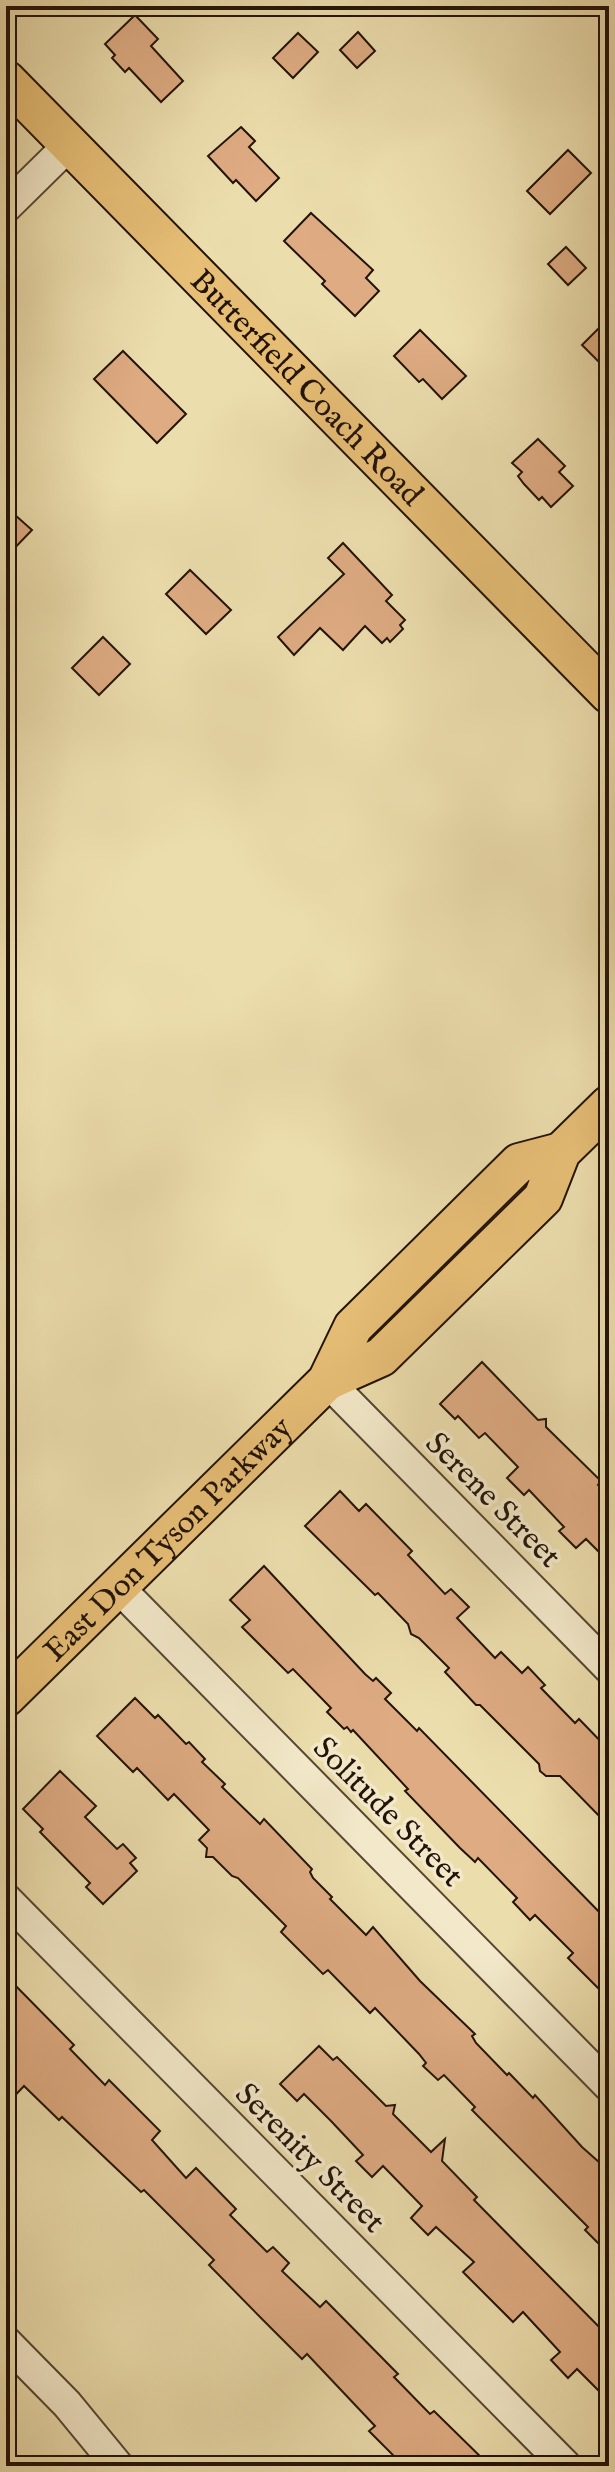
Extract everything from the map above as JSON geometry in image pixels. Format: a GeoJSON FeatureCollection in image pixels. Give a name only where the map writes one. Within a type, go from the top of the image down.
{"type":"FeatureCollection","features":[{"type":"Feature","properties":{"kind":"main road","name":"Butterfield Coach Road"},"geometry":{"type":"LineString","coordinates":[[6,80],[609,694]]}},
{"type":"Feature","properties":{"kind":"main road","name":"East Don Tyson Parkway"},"geometry":{"type":"LineString","coordinates":[[6,1697],[327,1381],[381,1357],[522,1220],[543,1198],[561,1152],[609,1105]]}},
{"type":"Feature","properties":{"kind":"street"},"geometry":{"type":"LineString","coordinates":[[6,207],[70,144]]}},
{"type":"Feature","properties":{"kind":"street","name":"Serene Street"},"geometry":{"type":"LineString","coordinates":[[327,1381],[609,1668]]}},
{"type":"Feature","properties":{"kind":"street","name":"Solitude Street"},"geometry":{"type":"LineString","coordinates":[[118,1587],[609,2086]]}},
{"type":"Feature","properties":{"kind":"street","name":"Serenity Street"},"geometry":{"type":"LineString","coordinates":[[6,1899],[566,2466]]}},
{"type":"Feature","properties":{"kind":"street"},"geometry":{"type":"LineString","coordinates":[[6,2342],[67,2404],[118,2466]]}},
{"type":"Feature","properties":{"kind":"building"},"geometry":{"type":"Polygon","coordinates":[[[135,15],[158,39],[151,46],[183,81],[161,102],[129,68],[125,72],[112,58],[115,55],[105,44],[135,15]]]}},
{"type":"Feature","properties":{"kind":"building"},"geometry":{"type":"Polygon","coordinates":[[[358,32],[375,51],[357,68],[340,50],[358,32]]]}},
{"type":"Feature","properties":{"kind":"building"},"geometry":{"type":"Polygon","coordinates":[[[298,33],[318,52],[293,78],[273,58],[298,33]]]}},
{"type":"Feature","properties":{"kind":"building"},"geometry":{"type":"Polygon","coordinates":[[[241,127],[255,141],[249,147],[279,178],[256,201],[236,180],[233,183],[208,156],[241,127]]]}},
{"type":"Feature","properties":{"kind":"building"},"geometry":{"type":"Polygon","coordinates":[[[568,150],[591,173],[550,214],[527,191],[568,150]]]}},
{"type":"Feature","properties":{"kind":"building"},"geometry":{"type":"Polygon","coordinates":[[[311,213],[373,270],[366,278],[379,291],[355,316],[284,241],[311,213]]]}},
{"type":"Feature","properties":{"kind":"building"},"geometry":{"type":"Polygon","coordinates":[[[566,247],[586,268],[568,285],[548,264],[566,247]]]}},
{"type":"Feature","properties":{"kind":"building"},"geometry":{"type":"Polygon","coordinates":[[[609,318],[609,372],[582,345],[609,318]]]}},
{"type":"Feature","properties":{"kind":"building"},"geometry":{"type":"Polygon","coordinates":[[[420,330],[466,376],[442,399],[423,379],[419,382],[394,356],[420,330]]]}},
{"type":"Feature","properties":{"kind":"building"},"geometry":{"type":"Polygon","coordinates":[[[123,351],[186,414],[157,443],[94,379],[123,351]]]}},
{"type":"Feature","properties":{"kind":"building"},"geometry":{"type":"Polygon","coordinates":[[[538,439],[565,466],[559,472],[573,486],[551,507],[542,497],[539,500],[524,484],[518,476],[522,472],[512,463],[538,439]]]}},
{"type":"Feature","properties":{"kind":"building"},"geometry":{"type":"Polygon","coordinates":[[[6,507],[32,530],[6,557],[6,507]]]}},
{"type":"Feature","properties":{"kind":"building"},"geometry":{"type":"Polygon","coordinates":[[[343,543],[392,595],[386,601],[405,620],[400,625],[403,629],[390,642],[387,638],[382,643],[365,626],[343,650],[320,628],[294,655],[278,637],[344,574],[328,558],[343,543]]]}},
{"type":"Feature","properties":{"kind":"building"},"geometry":{"type":"Polygon","coordinates":[[[190,570],[231,610],[206,634],[166,594],[190,570]]]}},
{"type":"Feature","properties":{"kind":"building"},"geometry":{"type":"Polygon","coordinates":[[[103,637],[130,664],[99,695],[72,668],[103,637]]]}},
{"type":"Feature","properties":{"kind":"building"},"geometry":{"type":"Polygon","coordinates":[[[482,1362],[538,1420],[546,1419],[546,1427],[601,1481],[598,1485],[609,1496],[609,1562],[586,1539],[576,1548],[559,1531],[564,1527],[529,1490],[524,1495],[507,1478],[518,1467],[485,1433],[479,1438],[458,1416],[455,1419],[440,1404],[482,1362]]]}},
{"type":"Feature","properties":{"kind":"building"},"geometry":{"type":"Polygon","coordinates":[[[340,1491],[359,1511],[366,1504],[412,1551],[408,1555],[445,1594],[451,1589],[469,1607],[457,1618],[495,1658],[501,1652],[522,1673],[528,1667],[545,1685],[541,1688],[575,1723],[579,1719],[609,1750],[609,1826],[560,1776],[546,1776],[540,1771],[539,1764],[445,1672],[449,1668],[411,1634],[408,1624],[305,1526],[340,1491]]]}},
{"type":"Feature","properties":{"kind":"building"},"geometry":{"type":"Polygon","coordinates":[[[264,1566],[365,1674],[373,1681],[376,1678],[391,1693],[385,1699],[417,1731],[419,1728],[609,1922],[609,1999],[568,1958],[573,1953],[535,1915],[530,1920],[513,1902],[517,1898],[478,1858],[475,1862],[460,1848],[405,1791],[408,1789],[353,1730],[344,1729],[327,1712],[331,1708],[293,1669],[288,1673],[242,1627],[250,1620],[230,1600],[264,1566]]]}},
{"type":"Feature","properties":{"kind":"building"},"geometry":{"type":"Polygon","coordinates":[[[135,1698],[155,1718],[158,1715],[186,1744],[189,1742],[205,1759],[202,1762],[225,1784],[222,1787],[260,1824],[264,1819],[312,1869],[313,1878],[332,1897],[330,1899],[366,1935],[373,1927],[420,1981],[475,2034],[472,2036],[476,2043],[533,2098],[535,2095],[582,2147],[609,2171],[609,2235],[600,2245],[585,2230],[588,2227],[472,2110],[475,2107],[444,2075],[438,2080],[423,2066],[426,2063],[419,2054],[375,2008],[370,2013],[328,1970],[323,1974],[281,1932],[286,1926],[238,1878],[213,1857],[206,1857],[207,1848],[199,1840],[209,1830],[174,1794],[168,1800],[137,1768],[133,1772],[97,1736],[135,1698]]]}},
{"type":"Feature","properties":{"kind":"building"},"geometry":{"type":"Polygon","coordinates":[[[60,1771],[96,1806],[85,1817],[117,1849],[123,1844],[136,1858],[130,1863],[137,1871],[103,1904],[86,1887],[90,1883],[40,1832],[43,1829],[23,1809],[60,1771]]]}},
{"type":"Feature","properties":{"kind":"building"},"geometry":{"type":"Polygon","coordinates":[[[6,1976],[74,2045],[70,2049],[105,2085],[109,2080],[160,2131],[152,2140],[186,2178],[196,2168],[236,2209],[230,2215],[267,2252],[273,2247],[289,2263],[282,2271],[320,2307],[326,2301],[398,2374],[394,2377],[430,2414],[434,2411],[490,2466],[399,2466],[393,2455],[369,2431],[375,2426],[307,2354],[302,2359],[209,2265],[214,2260],[144,2190],[141,2192],[62,2117],[59,2120],[24,2086],[6,2105],[6,1976]]]}},
{"type":"Feature","properties":{"kind":"building"},"geometry":{"type":"Polygon","coordinates":[[[319,2046],[333,2060],[337,2057],[386,2106],[395,2105],[393,2114],[431,2152],[445,2139],[442,2161],[477,2197],[474,2200],[609,2337],[609,2401],[577,2369],[568,2378],[551,2360],[560,2352],[523,2312],[513,2322],[463,2272],[474,2262],[436,2227],[428,2235],[411,2218],[422,2206],[383,2166],[372,2177],[356,2161],[363,2155],[331,2121],[304,2094],[297,2101],[280,2084],[319,2046]]]}}]}
